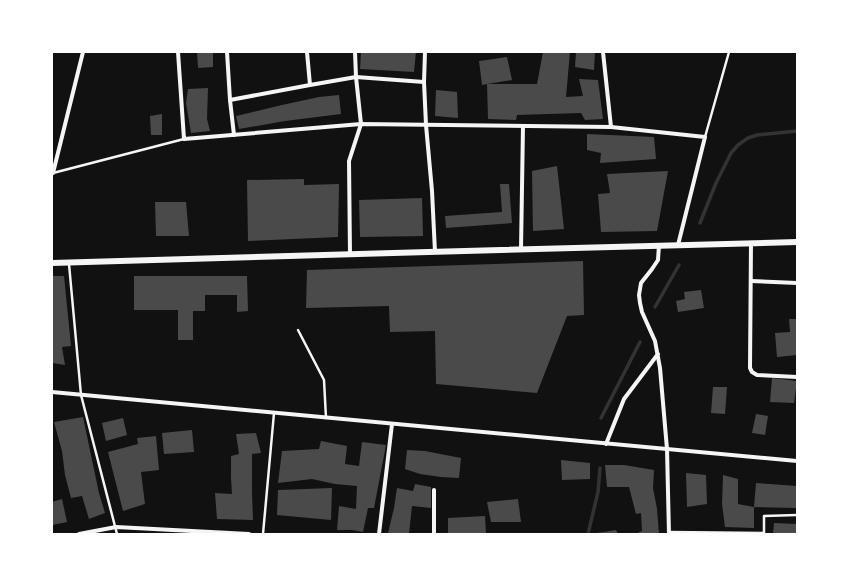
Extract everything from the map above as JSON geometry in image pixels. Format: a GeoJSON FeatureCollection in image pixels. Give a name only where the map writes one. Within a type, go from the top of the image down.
{"type":"FeatureCollection","features":[{"type":"Feature","properties":{"kind":"street"},"geometry":{"type":"LineString","coordinates":[[52,173],[83,52]]}},
{"type":"Feature","properties":{"kind":"street"},"geometry":{"type":"LineString","coordinates":[[178,52],[184,139],[361,124],[611,128],[705,137],[678,245]]}},
{"type":"Feature","properties":{"kind":"street"},"geometry":{"type":"LineString","coordinates":[[227,52],[234,135]]}},
{"type":"Feature","properties":{"kind":"street"},"geometry":{"type":"LineString","coordinates":[[307,52],[310,85]]}},
{"type":"Feature","properties":{"kind":"street"},"geometry":{"type":"LineString","coordinates":[[350,255],[349,161],[361,124],[355,52]]}},
{"type":"Feature","properties":{"kind":"street"},"geometry":{"type":"LineString","coordinates":[[425,52],[424,82],[426,125],[432,191],[435,252]]}},
{"type":"Feature","properties":{"kind":"street"},"geometry":{"type":"LineString","coordinates":[[603,52],[611,128]]}},
{"type":"Feature","properties":{"kind":"street"},"geometry":{"type":"LineString","coordinates":[[230,100],[356,77],[424,82]]}},
{"type":"Feature","properties":{"kind":"street"},"geometry":{"type":"LineString","coordinates":[[522,249],[523,126]]}},
{"type":"Feature","properties":{"kind":"street"},"geometry":{"type":"LineString","coordinates":[[52,264],[797,242]]}},
{"type":"Feature","properties":{"kind":"street"},"geometry":{"type":"LineString","coordinates":[[751,243],[750,368],[752,372],[757,375],[797,377]]}},
{"type":"Feature","properties":{"kind":"street"},"geometry":{"type":"LineString","coordinates":[[659,245],[658,260],[641,283],[639,295],[642,312],[655,341],[660,368],[667,449],[669,533]]}},
{"type":"Feature","properties":{"kind":"street"},"geometry":{"type":"LineString","coordinates":[[751,281],[797,283]]}},
{"type":"Feature","properties":{"kind":"street"},"geometry":{"type":"LineString","coordinates":[[606,444],[624,399],[658,354]]}},
{"type":"Feature","properties":{"kind":"street"},"geometry":{"type":"LineString","coordinates":[[52,392],[797,461]]}},
{"type":"Feature","properties":{"kind":"street"},"geometry":{"type":"LineString","coordinates":[[379,534],[392,424]]}},
{"type":"Feature","properties":{"kind":"street"},"geometry":{"type":"LineString","coordinates":[[434,490],[434,534]]}},
{"type":"Feature","properties":{"kind":"street"},"geometry":{"type":"LineString","coordinates":[[80,534],[116,526],[210,533],[249,534]]}},
{"type":"Feature","properties":{"kind":"lane"},"geometry":{"type":"LineString","coordinates":[[705,137],[729,52]]}},
{"type":"Feature","properties":{"kind":"lane"},"geometry":{"type":"LineString","coordinates":[[52,173],[184,139]]}},
{"type":"Feature","properties":{"kind":"lane"},"geometry":{"type":"LineString","coordinates":[[69,263],[81,395],[117,534]]}},
{"type":"Feature","properties":{"kind":"lane"},"geometry":{"type":"LineString","coordinates":[[298,330],[324,380],[326,418]]}},
{"type":"Feature","properties":{"kind":"lane"},"geometry":{"type":"LineString","coordinates":[[263,534],[274,413]]}},
{"type":"Feature","properties":{"kind":"lane"},"geometry":{"type":"LineString","coordinates":[[669,533],[764,533],[764,516],[797,515]]}},
{"type":"Feature","properties":{"kind":"building"},"geometry":{"type":"Polygon","coordinates":[[[197,52],[213,52],[213,67],[198,68],[197,52]]]}},
{"type":"Feature","properties":{"kind":"building"},"geometry":{"type":"Polygon","coordinates":[[[361,52],[416,52],[414,72],[360,69],[361,52]]]}},
{"type":"Feature","properties":{"kind":"building"},"geometry":{"type":"Polygon","coordinates":[[[543,52],[570,52],[566,97],[583,96],[579,79],[598,80],[603,119],[585,120],[581,113],[517,115],[516,120],[488,119],[487,84],[537,84],[543,52]]]}},
{"type":"Feature","properties":{"kind":"building"},"geometry":{"type":"Polygon","coordinates":[[[576,52],[595,52],[594,70],[575,67],[576,52]]]}},
{"type":"Feature","properties":{"kind":"building"},"geometry":{"type":"Polygon","coordinates":[[[507,57],[512,80],[482,85],[479,61],[507,57]]]}},
{"type":"Feature","properties":{"kind":"building"},"geometry":{"type":"Polygon","coordinates":[[[208,88],[207,119],[210,131],[191,133],[186,103],[188,89],[208,88]]]}},
{"type":"Feature","properties":{"kind":"building"},"geometry":{"type":"Polygon","coordinates":[[[436,90],[457,92],[458,118],[435,116],[436,90]]]}},
{"type":"Feature","properties":{"kind":"building"},"geometry":{"type":"Polygon","coordinates":[[[339,95],[341,114],[285,121],[239,129],[236,116],[319,97],[339,95]]]}},
{"type":"Feature","properties":{"kind":"building"},"geometry":{"type":"Polygon","coordinates":[[[162,114],[162,135],[151,135],[150,116],[162,114]]]}},
{"type":"Feature","properties":{"kind":"building"},"geometry":{"type":"Polygon","coordinates":[[[587,134],[654,137],[656,159],[600,163],[601,153],[587,150],[587,134]]]}},
{"type":"Feature","properties":{"kind":"building"},"geometry":{"type":"Polygon","coordinates":[[[557,166],[564,229],[533,231],[532,171],[557,166]]]}},
{"type":"Feature","properties":{"kind":"building"},"geometry":{"type":"Polygon","coordinates":[[[668,171],[657,231],[601,232],[598,194],[610,193],[607,174],[668,171]]]}},
{"type":"Feature","properties":{"kind":"building"},"geometry":{"type":"Polygon","coordinates":[[[304,179],[304,185],[339,184],[338,237],[248,241],[247,180],[304,179]]]}},
{"type":"Feature","properties":{"kind":"building"},"geometry":{"type":"Polygon","coordinates":[[[500,184],[509,184],[512,223],[446,228],[445,216],[502,212],[500,184]]]}},
{"type":"Feature","properties":{"kind":"building"},"geometry":{"type":"Polygon","coordinates":[[[422,198],[423,236],[360,237],[359,200],[422,198]]]}},
{"type":"Feature","properties":{"kind":"building"},"geometry":{"type":"Polygon","coordinates":[[[155,202],[186,202],[189,236],[156,236],[155,202]]]}},
{"type":"Feature","properties":{"kind":"building"},"geometry":{"type":"Polygon","coordinates":[[[583,261],[584,315],[567,316],[537,393],[436,384],[435,331],[390,332],[389,306],[306,308],[307,270],[583,261]]]}},
{"type":"Feature","properties":{"kind":"building"},"geometry":{"type":"Polygon","coordinates":[[[52,276],[64,276],[71,346],[62,347],[65,365],[52,363],[52,276]]]}},
{"type":"Feature","properties":{"kind":"building"},"geometry":{"type":"Polygon","coordinates":[[[134,276],[247,276],[248,311],[237,312],[237,295],[205,295],[205,311],[193,311],[193,340],[178,340],[178,310],[134,310],[134,276]]]}},
{"type":"Feature","properties":{"kind":"building"},"geometry":{"type":"Polygon","coordinates":[[[701,290],[704,308],[678,312],[676,301],[685,299],[684,292],[701,290]]]}},
{"type":"Feature","properties":{"kind":"building"},"geometry":{"type":"Polygon","coordinates":[[[789,319],[797,319],[797,355],[777,357],[775,333],[790,332],[789,319]]]}},
{"type":"Feature","properties":{"kind":"building"},"geometry":{"type":"Polygon","coordinates":[[[772,378],[797,381],[794,403],[770,402],[772,378]]]}},
{"type":"Feature","properties":{"kind":"building"},"geometry":{"type":"Polygon","coordinates":[[[713,387],[727,387],[725,414],[711,413],[713,387]]]}},
{"type":"Feature","properties":{"kind":"building"},"geometry":{"type":"Polygon","coordinates":[[[756,414],[768,416],[765,435],[752,433],[756,414]]]}},
{"type":"Feature","properties":{"kind":"building"},"geometry":{"type":"Polygon","coordinates":[[[83,417],[99,493],[105,513],[89,519],[82,496],[71,498],[65,475],[62,451],[54,422],[83,417]]]}},
{"type":"Feature","properties":{"kind":"building"},"geometry":{"type":"Polygon","coordinates":[[[123,418],[127,435],[106,441],[102,423],[123,418]]]}},
{"type":"Feature","properties":{"kind":"building"},"geometry":{"type":"Polygon","coordinates":[[[192,430],[194,452],[164,454],[162,433],[192,430]]]}},
{"type":"Feature","properties":{"kind":"building"},"geometry":{"type":"Polygon","coordinates":[[[256,433],[261,453],[252,454],[253,520],[217,519],[215,493],[232,494],[231,456],[239,454],[236,434],[256,433]]]}},
{"type":"Feature","properties":{"kind":"building"},"geometry":{"type":"Polygon","coordinates":[[[156,436],[159,470],[141,472],[145,504],[123,511],[108,452],[138,444],[137,438],[156,436]]]}},
{"type":"Feature","properties":{"kind":"building"},"geometry":{"type":"Polygon","coordinates":[[[321,441],[347,446],[345,464],[359,466],[362,442],[386,445],[374,508],[368,508],[363,532],[337,530],[339,506],[356,509],[357,486],[335,484],[312,479],[278,483],[282,451],[319,449],[321,441]]]}},
{"type":"Feature","properties":{"kind":"building"},"geometry":{"type":"Polygon","coordinates":[[[407,450],[425,451],[461,458],[459,478],[420,474],[405,469],[407,450]]]}},
{"type":"Feature","properties":{"kind":"building"},"geometry":{"type":"Polygon","coordinates":[[[561,460],[590,463],[590,479],[562,480],[561,460]]]}},
{"type":"Feature","properties":{"kind":"building"},"geometry":{"type":"Polygon","coordinates":[[[605,465],[624,465],[654,470],[653,488],[657,509],[659,534],[635,534],[642,531],[641,513],[636,514],[629,487],[607,487],[605,465]]]}},
{"type":"Feature","properties":{"kind":"building"},"geometry":{"type":"Polygon","coordinates":[[[686,473],[706,475],[707,504],[687,507],[686,473]]]}},
{"type":"Feature","properties":{"kind":"building"},"geometry":{"type":"Polygon","coordinates":[[[723,475],[738,479],[738,504],[754,507],[754,528],[725,527],[722,504],[723,475]]]}},
{"type":"Feature","properties":{"kind":"building"},"geometry":{"type":"Polygon","coordinates":[[[756,483],[797,486],[797,508],[754,507],[756,483]]]}},
{"type":"Feature","properties":{"kind":"building"},"geometry":{"type":"Polygon","coordinates":[[[415,484],[431,487],[431,508],[412,506],[409,534],[388,533],[397,488],[413,491],[415,484]]]}},
{"type":"Feature","properties":{"kind":"building"},"geometry":{"type":"Polygon","coordinates":[[[332,488],[331,520],[277,515],[278,490],[332,488]]]}},
{"type":"Feature","properties":{"kind":"building"},"geometry":{"type":"Polygon","coordinates":[[[62,499],[67,522],[52,525],[52,502],[62,499]]]}},
{"type":"Feature","properties":{"kind":"building"},"geometry":{"type":"Polygon","coordinates":[[[518,499],[521,522],[491,522],[487,502],[518,499]]]}},
{"type":"Feature","properties":{"kind":"building"},"geometry":{"type":"Polygon","coordinates":[[[485,516],[486,534],[448,534],[448,518],[485,516]]]}},
{"type":"Feature","properties":{"kind":"building"},"geometry":{"type":"Polygon","coordinates":[[[774,523],[797,524],[797,534],[773,534],[774,523]]]}},
{"type":"Feature","properties":{"kind":"building"},"geometry":{"type":"Polygon","coordinates":[[[616,530],[618,534],[597,533],[616,530]]]}},
{"type":"Feature","properties":{"kind":"waterway"},"geometry":{"type":"LineString","coordinates":[[700,223],[716,183],[731,153],[738,145],[748,138],[757,135],[797,131]]}},
{"type":"Feature","properties":{"kind":"waterway"},"geometry":{"type":"LineString","coordinates":[[655,307],[679,265]]}},
{"type":"Feature","properties":{"kind":"waterway"},"geometry":{"type":"LineString","coordinates":[[601,418],[640,342]]}},
{"type":"Feature","properties":{"kind":"waterway"},"geometry":{"type":"LineString","coordinates":[[588,534],[598,492],[600,468]]}}]}
